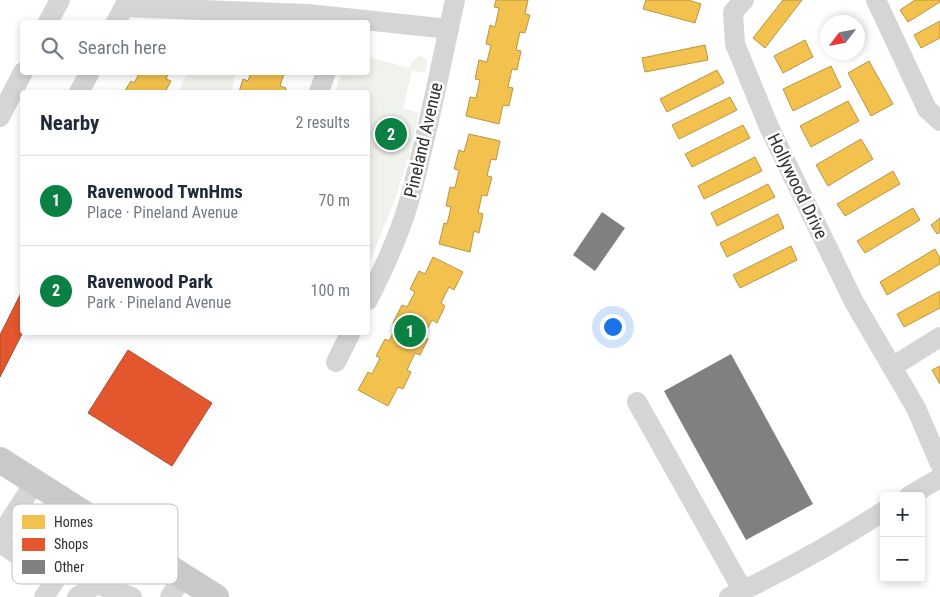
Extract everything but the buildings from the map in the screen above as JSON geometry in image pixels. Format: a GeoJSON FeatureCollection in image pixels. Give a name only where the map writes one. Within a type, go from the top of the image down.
{"type":"FeatureCollection","features":[{"type":"Feature","properties":{"kind":"main road"},"geometry":{"type":"LineString","coordinates":[[0,460],[69,504]]}},
{"type":"Feature","properties":{"kind":"main road"},"geometry":{"type":"LineString","coordinates":[[176,587],[216,597]]}},
{"type":"Feature","properties":{"kind":"street"},"geometry":{"type":"LineString","coordinates":[[49,20],[60,0]]}},
{"type":"Feature","properties":{"kind":"street","name":"Pineland Avenue"},"geometry":{"type":"LineString","coordinates":[[370,290],[373,275],[407,207],[429,124],[455,0]]}},
{"type":"Feature","properties":{"kind":"street","name":"Hollywood Drive"},"geometry":{"type":"LineString","coordinates":[[744,0],[733,12],[735,44],[769,127],[854,302],[916,408],[940,464]]}},
{"type":"Feature","properties":{"kind":"street"},"geometry":{"type":"LineString","coordinates":[[876,0],[927,109],[940,121]]}},
{"type":"Feature","properties":{"kind":"street"},"geometry":{"type":"LineString","coordinates":[[117,20],[124,7],[308,14],[346,20]]}},
{"type":"Feature","properties":{"kind":"street"},"geometry":{"type":"LineString","coordinates":[[370,22],[449,28]]}},
{"type":"Feature","properties":{"kind":"street"},"geometry":{"type":"LineString","coordinates":[[10,108],[22,75]]}},
{"type":"Feature","properties":{"kind":"street"},"geometry":{"type":"LineString","coordinates":[[80,90],[88,75]]}},
{"type":"Feature","properties":{"kind":"street"},"geometry":{"type":"LineString","coordinates":[[320,90],[325,75]]}},
{"type":"Feature","properties":{"kind":"street"},"geometry":{"type":"LineString","coordinates":[[336,362],[350,335]]}},
{"type":"Feature","properties":{"kind":"street"},"geometry":{"type":"LineString","coordinates":[[892,367],[940,337]]}},
{"type":"Feature","properties":{"kind":"street"},"geometry":{"type":"LineString","coordinates":[[637,402],[736,594],[828,546],[880,514]]}},
{"type":"Feature","properties":{"kind":"street"},"geometry":{"type":"LineString","coordinates":[[917,492],[940,478]]}},
{"type":"Feature","properties":{"kind":"street"},"geometry":{"type":"LineString","coordinates":[[21,504],[35,482]]}},
{"type":"Feature","properties":{"kind":"street"},"geometry":{"type":"LineString","coordinates":[[0,536],[12,517]]}},
{"type":"Feature","properties":{"kind":"street"},"geometry":{"type":"LineString","coordinates":[[0,543],[12,556]]}},
{"type":"Feature","properties":{"kind":"street"},"geometry":{"type":"LineString","coordinates":[[77,597],[97,584],[132,597]]}},
{"type":"Feature","properties":{"kind":"shaded area"},"geometry":{"type":"Polygon","coordinates":[[[419,56],[425,58],[427,62],[425,73],[412,71],[403,108],[419,113],[409,156],[393,205],[370,259],[370,90],[336,90],[340,75],[370,75],[370,57],[409,68],[412,61],[419,56]]]}},
{"type":"Feature","properties":{"kind":"shaded area"},"geometry":{"type":"Polygon","coordinates":[[[186,75],[235,75],[232,90],[179,90],[186,75]]]}},
{"type":"Feature","properties":{"kind":"place","name":"Ravenwood Park"},"geometry":{"type":"Point","coordinates":[391,134]}},
{"type":"Feature","properties":{"kind":"place","name":"Ravenwood TwnHms"},"geometry":{"type":"Point","coordinates":[410,331]}}]}
